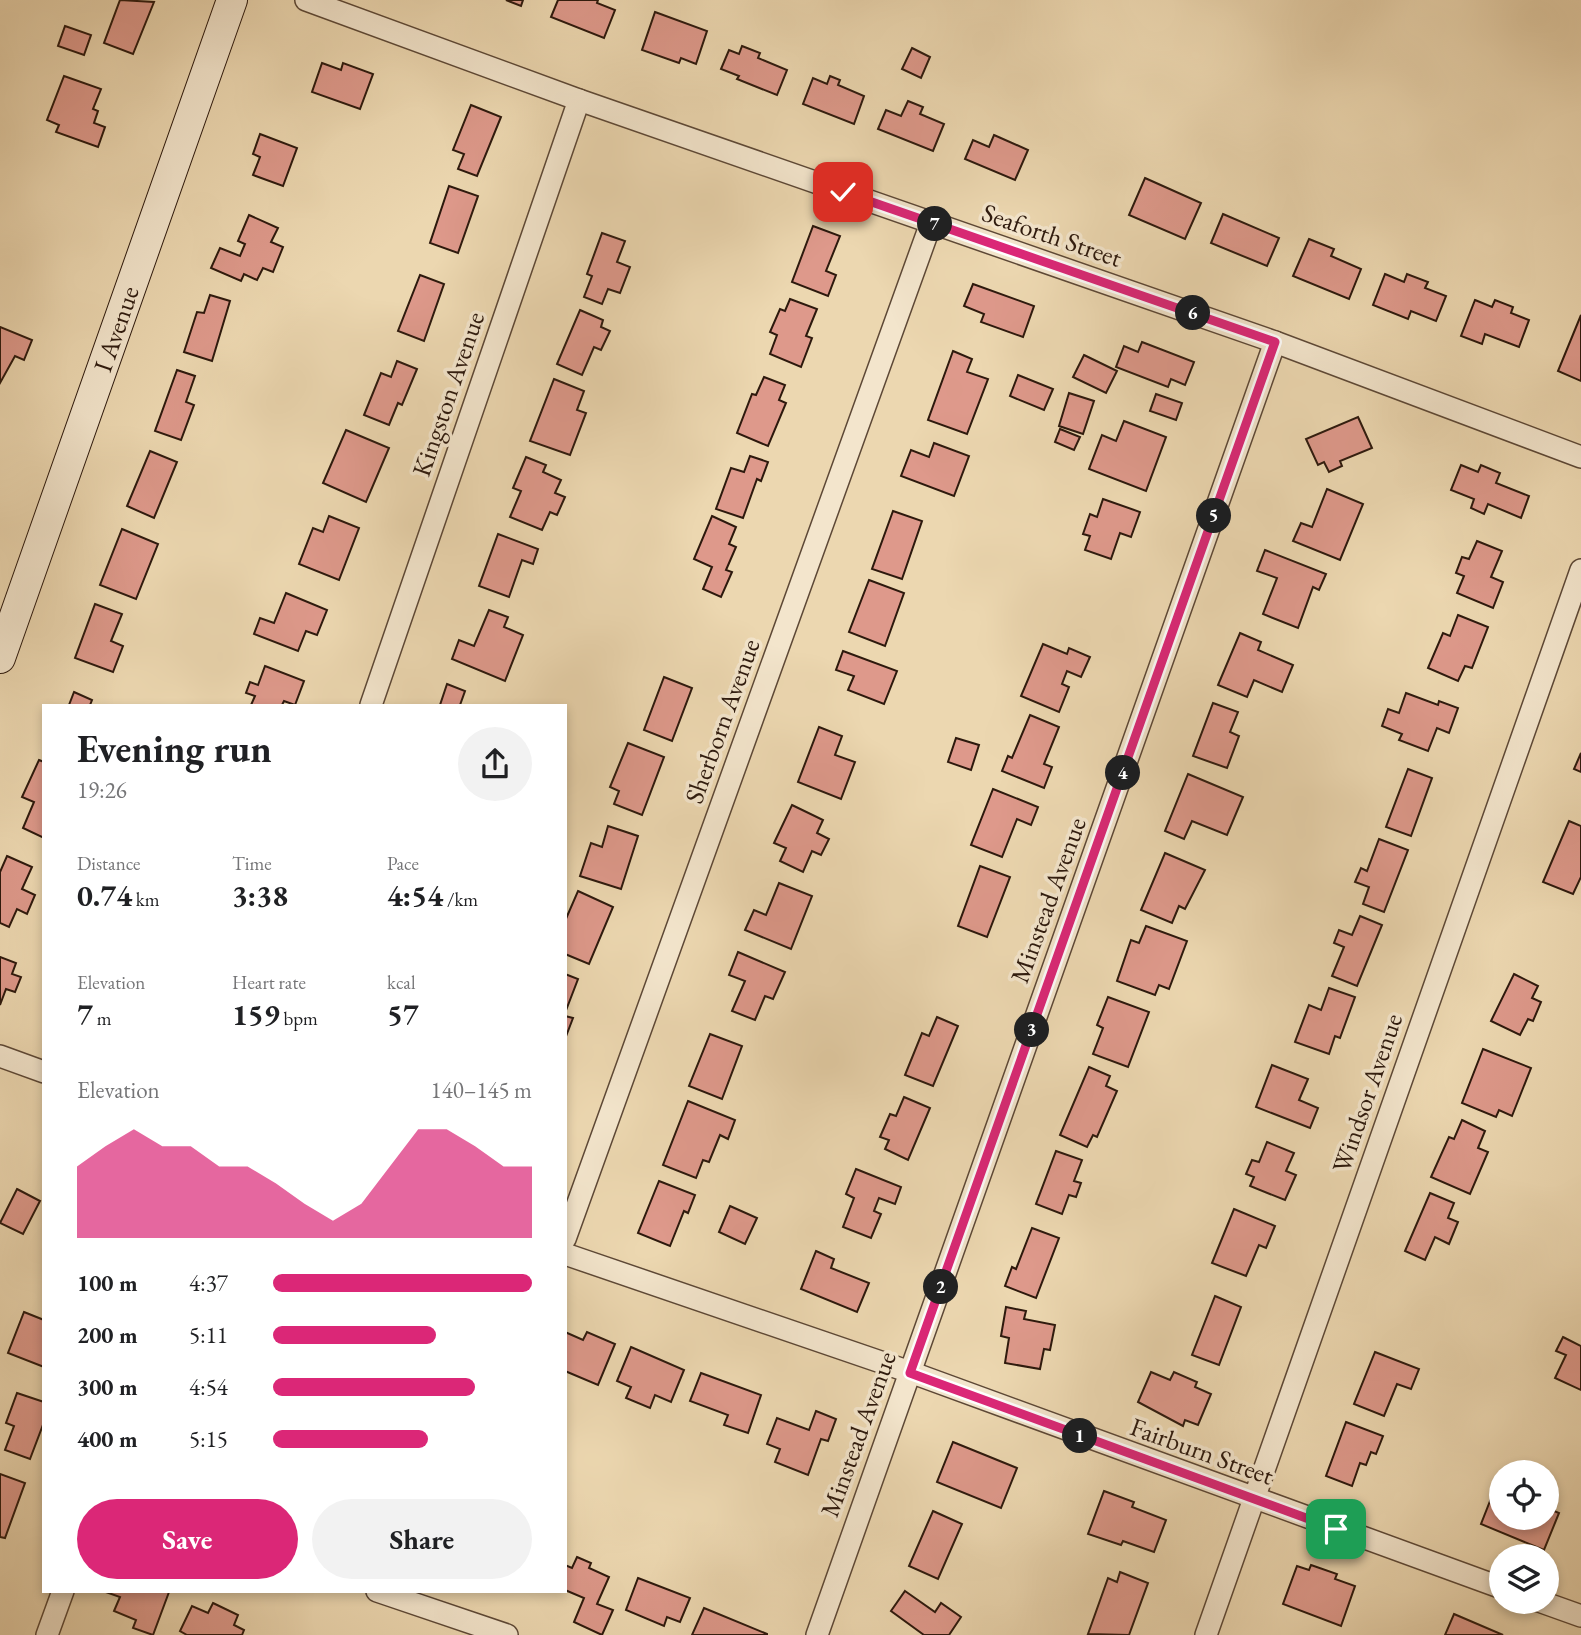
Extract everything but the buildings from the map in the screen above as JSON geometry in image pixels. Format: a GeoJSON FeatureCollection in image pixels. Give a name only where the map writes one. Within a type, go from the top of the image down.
{"type":"FeatureCollection","features":[{"type":"Feature","properties":{"kind":"main road","name":"I Avenue"},"geometry":{"type":"LineString","coordinates":[[0,658],[232,0]]}},
{"type":"Feature","properties":{"kind":"street","name":"Seaforth Street"},"geometry":{"type":"LineString","coordinates":[[306,0],[579,100],[1275,342],[1581,457]]}},
{"type":"Feature","properties":{"kind":"street","name":"Kingston Avenue"},"geometry":{"type":"LineString","coordinates":[[370,704],[579,100]]}},
{"type":"Feature","properties":{"kind":"street","name":"Sherborn Avenue"},"geometry":{"type":"LineString","coordinates":[[567,1233],[931,223]]}},
{"type":"Feature","properties":{"kind":"street","name":"Minstead Avenue"},"geometry":{"type":"LineString","coordinates":[[817,1635],[1275,342]]}},
{"type":"Feature","properties":{"kind":"street","name":"Windsor Avenue"},"geometry":{"type":"LineString","coordinates":[[1206,1635],[1581,570]]}},
{"type":"Feature","properties":{"kind":"street"},"geometry":{"type":"LineString","coordinates":[[0,1056],[42,1071]]}},
{"type":"Feature","properties":{"kind":"street","name":"Fairburn Street"},"geometry":{"type":"LineString","coordinates":[[567,1255],[910,1373],[1489,1583]]}},
{"type":"Feature","properties":{"kind":"street"},"geometry":{"type":"LineString","coordinates":[[47,1635],[62,1593]]}},
{"type":"Feature","properties":{"kind":"street"},"geometry":{"type":"LineString","coordinates":[[383,1593],[507,1635]]}},
{"type":"Feature","properties":{"kind":"street"},"geometry":{"type":"LineString","coordinates":[[1559,1608],[1581,1616]]}},
{"type":"Feature","properties":{"kind":"route"},"geometry":{"type":"LineString","coordinates":[[843,192],[1275,342],[910,1373],[1336,1529]]}}]}
